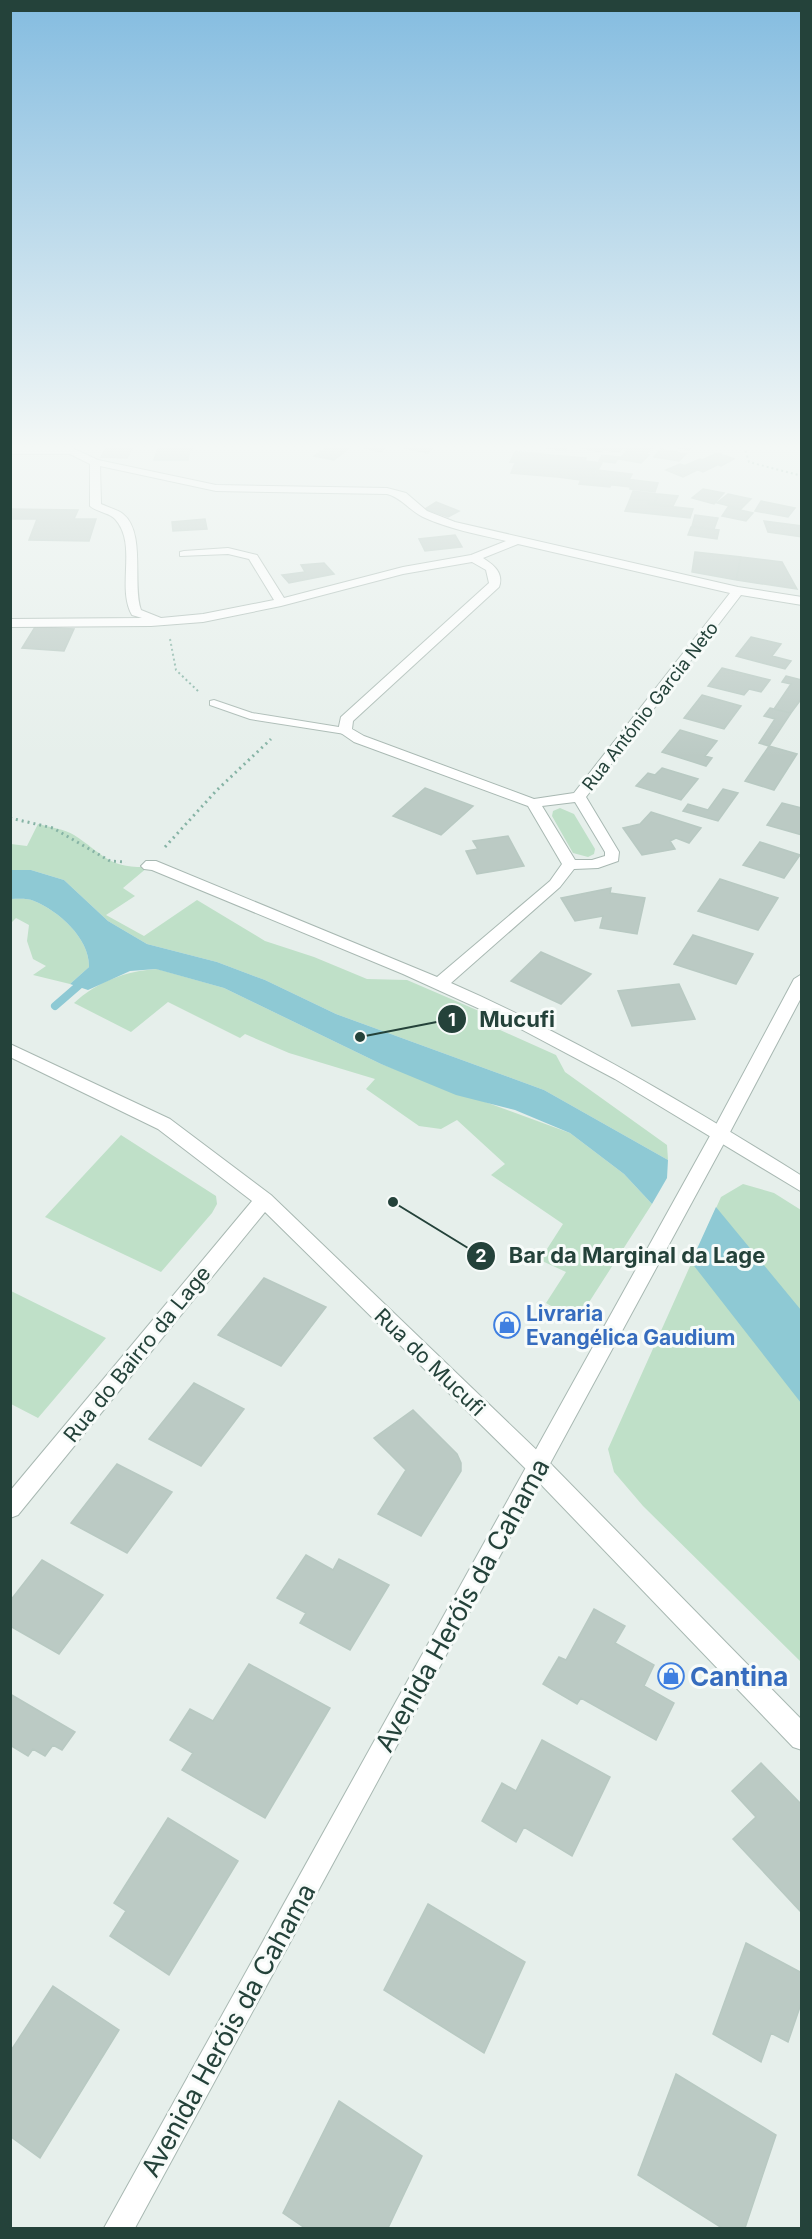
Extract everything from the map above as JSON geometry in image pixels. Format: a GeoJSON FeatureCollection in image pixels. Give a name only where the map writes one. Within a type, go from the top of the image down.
{"type":"FeatureCollection","features":[{"type":"Feature","properties":{"kind":"street"},"geometry":{"type":"LineString","coordinates":[[129,547],[131,599],[136,612],[164,621]]}},
{"type":"Feature","properties":{"kind":"street"},"geometry":{"type":"LineString","coordinates":[[10,623],[164,621],[203,618],[281,602],[403,571],[474,558],[500,547]]}},
{"type":"Feature","properties":{"kind":"street"},"geometry":{"type":"LineString","coordinates":[[550,547],[738,591],[801,601]]}},
{"type":"Feature","properties":{"kind":"street"},"geometry":{"type":"LineString","coordinates":[[184,554],[228,551],[253,557],[281,602]]}},
{"type":"Feature","properties":{"kind":"street"},"geometry":{"type":"LineString","coordinates":[[345,730],[346,720],[495,584],[496,576],[491,568],[474,558]]}},
{"type":"Feature","properties":{"kind":"street","name":"Rua António Garcia Neto"},"geometry":{"type":"LineString","coordinates":[[345,730],[359,739],[533,803],[579,797],[738,591]]}},
{"type":"Feature","properties":{"kind":"street"},"geometry":{"type":"LineString","coordinates":[[533,803],[570,864],[579,866],[613,858],[579,797]]}},
{"type":"Feature","properties":{"kind":"street"},"geometry":{"type":"LineString","coordinates":[[438,985],[555,884],[570,864]]}},
{"type":"Feature","properties":{"kind":"street"},"geometry":{"type":"LineString","coordinates":[[150,865],[438,985],[558,1040],[656,1093],[801,1185]]}},
{"type":"Feature","properties":{"kind":"street","name":"Avenida Heróis da Cahama"},"geometry":{"type":"LineString","coordinates":[[119,2229],[720,1134],[801,979]]}},
{"type":"Feature","properties":{"kind":"street","name":"Rua do Mucufi"},"geometry":{"type":"LineString","coordinates":[[10,1050],[164,1124],[264,1200],[538,1466],[801,1738]]}},
{"type":"Feature","properties":{"kind":"street","name":"Rua do Bairro da Lage"},"geometry":{"type":"LineString","coordinates":[[10,1508],[264,1200]]}},
{"type":"Feature","properties":{"kind":"lane"},"geometry":{"type":"LineString","coordinates":[[214,703],[250,716],[345,730]]}},
{"type":"Feature","properties":{"kind":"path"},"geometry":{"type":"LineString","coordinates":[[164,621],[172,665],[187,683],[214,703]]}},
{"type":"Feature","properties":{"kind":"path"},"geometry":{"type":"LineString","coordinates":[[10,818],[53,828],[110,861],[150,865],[217,790],[290,722]]}},
{"type":"Feature","properties":{"kind":"green space"},"geometry":{"type":"Polygon","coordinates":[[[560,808],[574,814],[595,849],[594,854],[588,857],[573,853],[552,816],[553,811],[560,808]]]}},
{"type":"Feature","properties":{"kind":"green space"},"geometry":{"type":"Polygon","coordinates":[[[38,824],[70,833],[115,863],[148,867],[123,888],[135,896],[106,915],[144,936],[197,900],[265,941],[314,957],[367,979],[407,980],[486,1014],[498,1029],[556,1055],[565,1072],[667,1145],[668,1160],[544,1090],[336,1014],[265,980],[217,962],[147,944],[108,921],[64,880],[31,870],[11,870],[11,844],[27,846],[38,824]]]}},
{"type":"Feature","properties":{"kind":"green space"},"geometry":{"type":"Polygon","coordinates":[[[10,899],[34,901],[63,919],[79,936],[88,957],[89,967],[70,984],[33,975],[46,966],[33,959],[27,941],[29,925],[16,918],[11,923],[10,899]]]}},
{"type":"Feature","properties":{"kind":"green space"},"geometry":{"type":"Polygon","coordinates":[[[157,969],[224,988],[381,1064],[570,1133],[624,1174],[652,1204],[577,1321],[546,1303],[566,1272],[540,1260],[563,1224],[491,1175],[505,1164],[457,1120],[441,1129],[419,1126],[366,1089],[375,1079],[289,1053],[245,1034],[240,1038],[168,1002],[131,1032],[74,1003],[92,989],[112,979],[134,972],[157,969]]]}},
{"type":"Feature","properties":{"kind":"green space"},"geometry":{"type":"Polygon","coordinates":[[[121,1135],[216,1196],[217,1204],[212,1213],[161,1272],[45,1217],[121,1135]]]}},
{"type":"Feature","properties":{"kind":"green space"},"geometry":{"type":"Polygon","coordinates":[[[743,1184],[774,1193],[801,1210],[801,1662],[643,1506],[614,1472],[608,1449],[721,1197],[743,1184]]]}},
{"type":"Feature","properties":{"kind":"green space"},"geometry":{"type":"Polygon","coordinates":[[[11,1291],[106,1338],[38,1418],[11,1404],[11,1291]]]}},
{"type":"Feature","properties":{"kind":"water"},"geometry":{"type":"Polygon","coordinates":[[[11,870],[31,870],[64,880],[108,921],[147,944],[217,962],[265,980],[336,1014],[544,1090],[668,1160],[667,1178],[652,1204],[624,1174],[570,1133],[515,1110],[456,1095],[381,1064],[224,988],[156,969],[130,971],[88,990],[70,984],[89,967],[88,957],[79,936],[63,919],[44,906],[31,900],[11,899],[11,870]]]}},
{"type":"Feature","properties":{"kind":"water"},"geometry":{"type":"Polygon","coordinates":[[[716,1207],[801,1310],[801,1403],[691,1262],[716,1207]]]}},
{"type":"Feature","properties":{"kind":"building"},"geometry":{"type":"Polygon","coordinates":[[[423,547],[457,547],[425,551],[423,547]]]}},
{"type":"Feature","properties":{"kind":"building"},"geometry":{"type":"Polygon","coordinates":[[[695,552],[741,557],[736,580],[692,572],[695,552]]]}},
{"type":"Feature","properties":{"kind":"building"},"geometry":{"type":"Polygon","coordinates":[[[741,557],[782,562],[797,589],[736,580],[741,557]]]}},
{"type":"Feature","properties":{"kind":"building"},"geometry":{"type":"Polygon","coordinates":[[[324,563],[334,574],[289,583],[282,575],[305,572],[301,565],[324,563]]]}},
{"type":"Feature","properties":{"kind":"building"},"geometry":{"type":"Polygon","coordinates":[[[35,627],[74,629],[64,651],[22,648],[35,627]]]}},
{"type":"Feature","properties":{"kind":"building"},"geometry":{"type":"Polygon","coordinates":[[[751,637],[781,644],[772,656],[791,661],[785,669],[736,656],[751,637]]]}},
{"type":"Feature","properties":{"kind":"building"},"geometry":{"type":"Polygon","coordinates":[[[722,668],[770,680],[761,692],[749,689],[744,695],[708,686],[722,668]]]}},
{"type":"Feature","properties":{"kind":"building"},"geometry":{"type":"Polygon","coordinates":[[[786,676],[802,680],[802,698],[791,713],[774,709],[791,684],[782,682],[786,676]]]}},
{"type":"Feature","properties":{"kind":"building"},"geometry":{"type":"Polygon","coordinates":[[[702,695],[741,706],[724,729],[684,718],[702,695]]]}},
{"type":"Feature","properties":{"kind":"building"},"geometry":{"type":"Polygon","coordinates":[[[770,708],[791,713],[769,746],[759,743],[775,719],[764,716],[770,708]]]}},
{"type":"Feature","properties":{"kind":"building"},"geometry":{"type":"Polygon","coordinates":[[[680,730],[717,741],[705,756],[712,758],[706,766],[662,752],[680,730]]]}},
{"type":"Feature","properties":{"kind":"building"},"geometry":{"type":"Polygon","coordinates":[[[769,746],[797,754],[774,790],[745,781],[769,746]]]}},
{"type":"Feature","properties":{"kind":"building"},"geometry":{"type":"Polygon","coordinates":[[[662,768],[698,779],[681,800],[636,786],[648,773],[655,775],[662,768]]]}},
{"type":"Feature","properties":{"kind":"building"},"geometry":{"type":"Polygon","coordinates":[[[425,788],[473,806],[441,835],[393,816],[425,788]]]}},
{"type":"Feature","properties":{"kind":"building"},"geometry":{"type":"Polygon","coordinates":[[[723,789],[738,793],[718,821],[683,811],[688,804],[708,810],[723,789]]]}},
{"type":"Feature","properties":{"kind":"building"},"geometry":{"type":"Polygon","coordinates":[[[782,803],[802,808],[802,835],[767,825],[782,803]]]}},
{"type":"Feature","properties":{"kind":"building"},"geometry":{"type":"Polygon","coordinates":[[[651,812],[701,828],[689,843],[676,838],[670,841],[675,849],[642,855],[623,828],[640,824],[651,812]]]}},
{"type":"Feature","properties":{"kind":"building"},"geometry":{"type":"Polygon","coordinates":[[[508,836],[524,866],[477,874],[466,851],[478,849],[473,841],[508,836]]]}},
{"type":"Feature","properties":{"kind":"building"},"geometry":{"type":"Polygon","coordinates":[[[760,842],[800,855],[784,878],[743,865],[760,842]]]}},
{"type":"Feature","properties":{"kind":"building"},"geometry":{"type":"Polygon","coordinates":[[[720,879],[778,898],[758,930],[698,911],[720,879]]]}},
{"type":"Feature","properties":{"kind":"building"},"geometry":{"type":"Polygon","coordinates":[[[611,888],[610,893],[645,898],[637,934],[600,928],[603,916],[575,921],[561,898],[611,888]]]}},
{"type":"Feature","properties":{"kind":"building"},"geometry":{"type":"Polygon","coordinates":[[[693,935],[753,954],[736,984],[674,964],[693,935]]]}},
{"type":"Feature","properties":{"kind":"building"},"geometry":{"type":"Polygon","coordinates":[[[541,952],[591,974],[561,1004],[511,981],[541,952]]]}},
{"type":"Feature","properties":{"kind":"building"},"geometry":{"type":"Polygon","coordinates":[[[679,984],[695,1019],[632,1026],[618,991],[679,984]]]}},
{"type":"Feature","properties":{"kind":"building"},"geometry":{"type":"Polygon","coordinates":[[[264,1278],[326,1307],[281,1366],[218,1335],[264,1278]]]}},
{"type":"Feature","properties":{"kind":"building"},"geometry":{"type":"Polygon","coordinates":[[[194,1383],[244,1409],[201,1466],[149,1439],[194,1383]]]}},
{"type":"Feature","properties":{"kind":"building"},"geometry":{"type":"Polygon","coordinates":[[[413,1410],[457,1454],[461,1463],[461,1471],[421,1536],[378,1514],[406,1470],[374,1438],[413,1410]]]}},
{"type":"Feature","properties":{"kind":"building"},"geometry":{"type":"Polygon","coordinates":[[[117,1464],[172,1492],[127,1553],[71,1523],[117,1464]]]}},
{"type":"Feature","properties":{"kind":"building"},"geometry":{"type":"Polygon","coordinates":[[[306,1555],[333,1570],[339,1559],[389,1585],[350,1650],[300,1623],[306,1613],[277,1598],[306,1555]]]}},
{"type":"Feature","properties":{"kind":"building"},"geometry":{"type":"Polygon","coordinates":[[[42,1560],[103,1595],[59,1654],[10,1626],[10,1601],[42,1560]]]}},
{"type":"Feature","properties":{"kind":"building"},"geometry":{"type":"Polygon","coordinates":[[[594,1609],[625,1626],[615,1643],[654,1665],[644,1686],[674,1703],[656,1740],[581,1698],[577,1704],[543,1684],[559,1657],[566,1660],[594,1609]]]}},
{"type":"Feature","properties":{"kind":"building"},"geometry":{"type":"Polygon","coordinates":[[[249,1664],[330,1708],[265,1818],[182,1770],[193,1753],[170,1740],[190,1709],[213,1721],[249,1664]]]}},
{"type":"Feature","properties":{"kind":"building"},"geometry":{"type":"Polygon","coordinates":[[[10,1694],[75,1732],[62,1750],[53,1745],[45,1756],[33,1749],[28,1756],[10,1745],[10,1694]]]}},
{"type":"Feature","properties":{"kind":"building"},"geometry":{"type":"Polygon","coordinates":[[[542,1740],[610,1777],[572,1856],[524,1827],[516,1842],[482,1821],[502,1783],[516,1791],[542,1740]]]}},
{"type":"Feature","properties":{"kind":"building"},"geometry":{"type":"Polygon","coordinates":[[[761,1763],[802,1805],[802,1913],[733,1839],[756,1817],[732,1791],[761,1763]]]}},
{"type":"Feature","properties":{"kind":"building"},"geometry":{"type":"Polygon","coordinates":[[[168,1818],[238,1861],[169,1975],[110,1936],[126,1911],[114,1903],[168,1818]]]}},
{"type":"Feature","properties":{"kind":"building"},"geometry":{"type":"Polygon","coordinates":[[[428,1904],[525,1962],[484,2053],[384,1990],[428,1904]]]}},
{"type":"Feature","properties":{"kind":"building"},"geometry":{"type":"Polygon","coordinates":[[[746,1943],[802,1973],[802,2001],[788,2042],[771,2033],[761,2062],[713,2034],[746,1943]]]}},
{"type":"Feature","properties":{"kind":"building"},"geometry":{"type":"Polygon","coordinates":[[[53,1986],[119,2030],[40,2158],[10,2136],[10,2052],[53,1986]]]}},
{"type":"Feature","properties":{"kind":"building"},"geometry":{"type":"Polygon","coordinates":[[[676,2074],[776,2135],[745,2228],[722,2228],[638,2175],[676,2074]]]}},
{"type":"Feature","properties":{"kind":"building"},"geometry":{"type":"Polygon","coordinates":[[[339,2101],[422,2156],[388,2228],[305,2228],[283,2213],[339,2101]]]}},
{"type":"Feature","properties":{"kind":"waterway"},"geometry":{"type":"LineString","coordinates":[[55,1006],[85,980]]}},
{"type":"Feature","properties":{"kind":"place","name":"Mucufi"},"geometry":{"type":"Point","coordinates":[360,1037]}},
{"type":"Feature","properties":{"kind":"place","name":"Bar da Marginal da Lage"},"geometry":{"type":"Point","coordinates":[393,1202]}},
{"type":"Feature","properties":{"kind":"place","name":"Livraria Evangélica Gaudium"},"geometry":{"type":"Point","coordinates":[507,1325]}},
{"type":"Feature","properties":{"kind":"place","name":"Cantina"},"geometry":{"type":"Point","coordinates":[671,1676]}}]}
